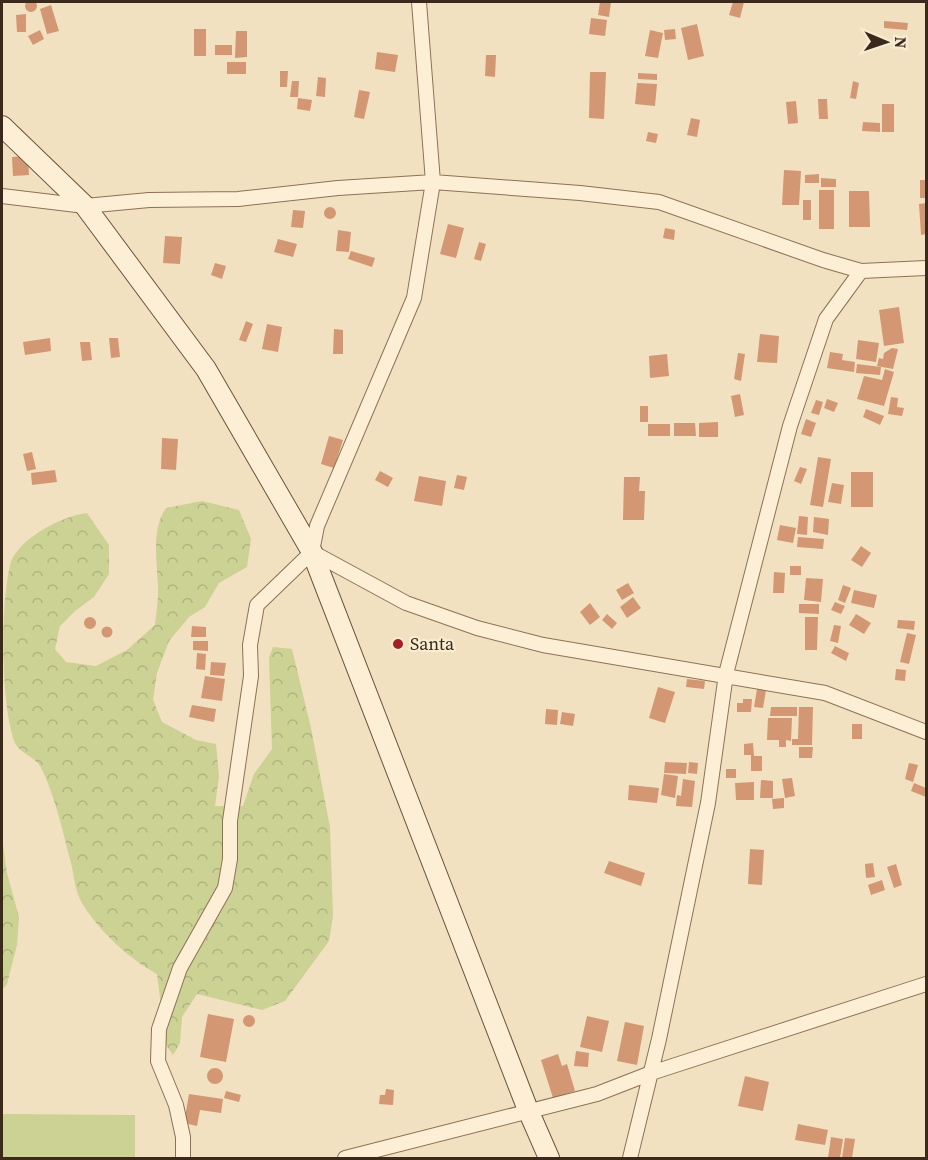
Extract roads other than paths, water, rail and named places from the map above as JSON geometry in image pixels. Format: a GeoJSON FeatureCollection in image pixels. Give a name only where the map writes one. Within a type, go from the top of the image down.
{"type":"FeatureCollection","features":[{"type":"Feature","properties":{"kind":"main road"},"geometry":{"type":"LineString","coordinates":[[2,126],[85,206],[206,369],[312,552],[528,1110],[549,1158]]}},
{"type":"Feature","properties":{"kind":"street"},"geometry":{"type":"LineString","coordinates":[[183,1158],[183,1137],[176,1105],[158,1061],[159,1029],[180,968],[225,888],[230,859],[230,821],[251,676],[250,645],[257,605],[312,552],[317,526],[414,298],[433,182],[419,2]]}},
{"type":"Feature","properties":{"kind":"street"},"geometry":{"type":"LineString","coordinates":[[2,196],[85,206],[149,200],[238,199],[338,188],[433,182],[580,193],[659,202],[823,260],[861,271],[927,268]]}},
{"type":"Feature","properties":{"kind":"street"},"geometry":{"type":"LineString","coordinates":[[630,1158],[651,1073],[708,803],[726,675],[790,426],[826,319],[861,271]]}},
{"type":"Feature","properties":{"kind":"street"},"geometry":{"type":"LineString","coordinates":[[312,552],[406,603],[477,628],[543,645],[825,693],[927,732]]}},
{"type":"Feature","properties":{"kind":"street"},"geometry":{"type":"LineString","coordinates":[[345,1158],[597,1094],[651,1073],[927,984]]}},
{"type":"Feature","properties":{"kind":"place","name":"Santa"},"geometry":{"type":"Point","coordinates":[398,644]}}]}
